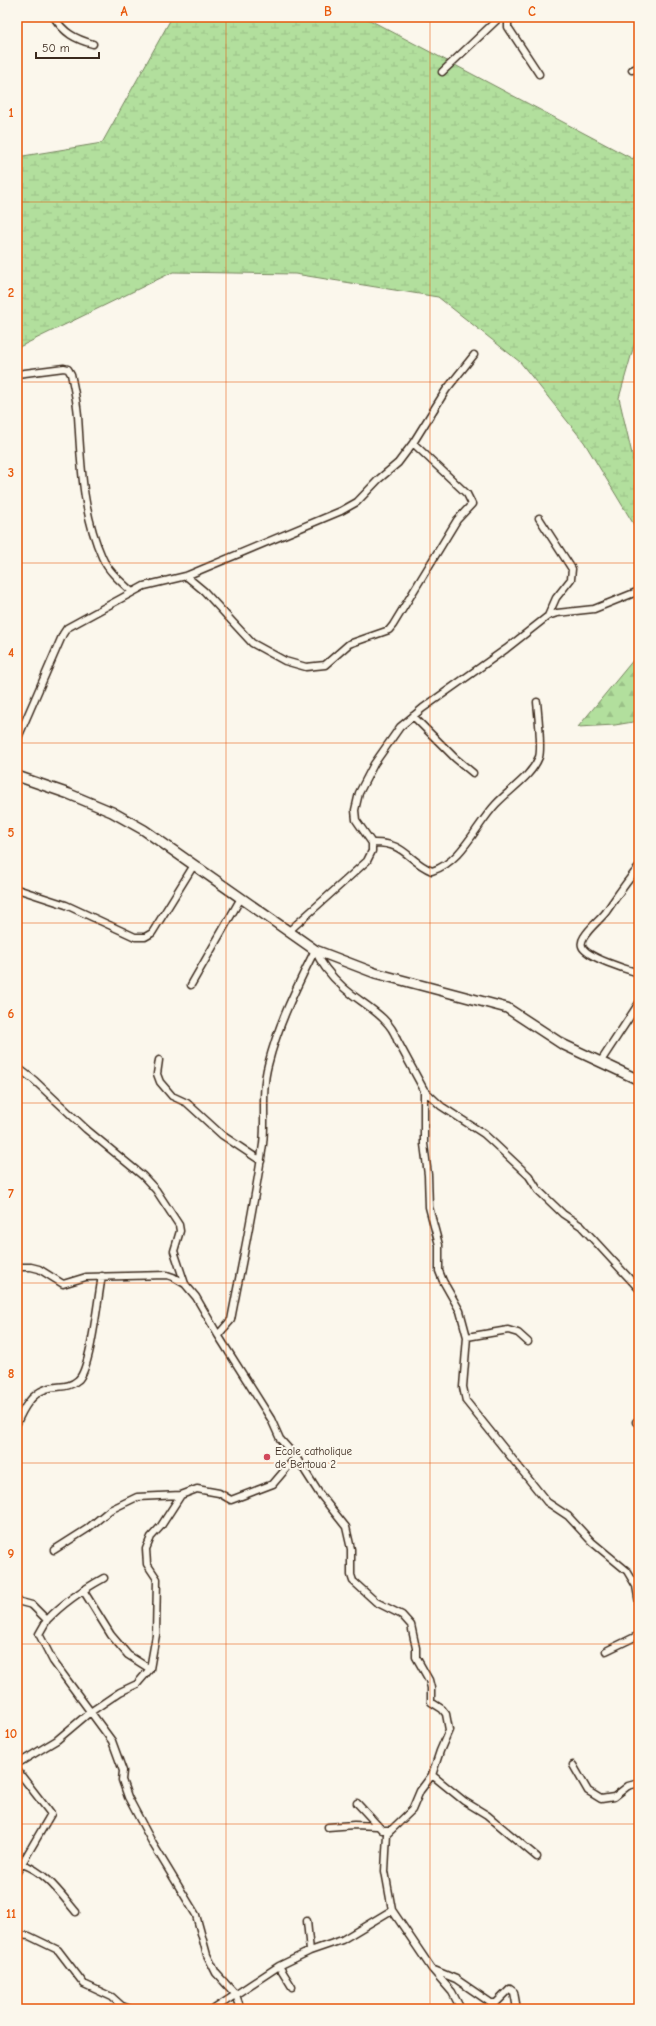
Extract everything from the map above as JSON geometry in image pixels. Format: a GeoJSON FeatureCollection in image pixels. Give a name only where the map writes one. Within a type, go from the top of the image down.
{"type":"FeatureCollection","features":[{"type":"Feature","properties":{"kind":"street"},"geometry":{"type":"LineString","coordinates":[[54,17],[64,31],[80,40],[93,44]]}},
{"type":"Feature","properties":{"kind":"street"},"geometry":{"type":"LineString","coordinates":[[442,72],[500,17]]}},
{"type":"Feature","properties":{"kind":"street"},"geometry":{"type":"LineString","coordinates":[[508,17],[508,27],[539,74]]}},
{"type":"Feature","properties":{"kind":"street"},"geometry":{"type":"LineString","coordinates":[[632,70],[639,67]]}},
{"type":"Feature","properties":{"kind":"street"},"geometry":{"type":"LineString","coordinates":[[17,740],[63,634],[67,628],[131,591],[144,586],[186,576],[342,511],[357,502],[378,480],[398,463],[413,443],[446,390],[474,355]]}},
{"type":"Feature","properties":{"kind":"street"},"geometry":{"type":"LineString","coordinates":[[17,374],[64,368],[68,369],[71,374],[78,414],[81,481],[94,535],[102,558],[110,570],[131,591]]}},
{"type":"Feature","properties":{"kind":"street"},"geometry":{"type":"LineString","coordinates":[[186,576],[204,591],[252,643],[285,661],[306,667],[325,665],[349,644],[389,630],[425,575],[457,520],[472,504],[467,494],[413,443]]}},
{"type":"Feature","properties":{"kind":"street"},"geometry":{"type":"LineString","coordinates":[[539,518],[572,569],[570,580],[556,598],[548,616]]}},
{"type":"Feature","properties":{"kind":"street"},"geometry":{"type":"LineString","coordinates":[[289,931],[367,861],[372,851],[372,843],[356,820],[355,810],[359,793],[374,764],[400,727],[412,716],[506,649],[548,616],[557,613],[594,609],[639,591]]}},
{"type":"Feature","properties":{"kind":"street"},"geometry":{"type":"LineString","coordinates":[[372,843],[386,842],[398,846],[424,868],[432,871],[437,870],[455,856],[496,804],[533,768],[540,755],[537,702]]}},
{"type":"Feature","properties":{"kind":"street"},"geometry":{"type":"LineString","coordinates":[[412,716],[454,758],[473,773]]}},
{"type":"Feature","properties":{"kind":"street"},"geometry":{"type":"LineString","coordinates":[[17,776],[69,794],[112,812],[144,830],[315,950],[375,973],[507,1008],[562,1044],[639,1080]]}},
{"type":"Feature","properties":{"kind":"street"},"geometry":{"type":"LineString","coordinates":[[17,890],[66,905],[135,937],[145,937],[156,928],[194,865]]}},
{"type":"Feature","properties":{"kind":"street"},"geometry":{"type":"LineString","coordinates":[[639,868],[623,885],[605,913],[582,939],[582,944],[585,951],[620,968],[639,973]]}},
{"type":"Feature","properties":{"kind":"street"},"geometry":{"type":"LineString","coordinates":[[191,985],[241,898]]}},
{"type":"Feature","properties":{"kind":"street"},"geometry":{"type":"LineString","coordinates":[[315,950],[320,962],[342,987],[388,1024],[394,1032],[424,1090],[441,1106],[484,1134],[496,1145],[529,1176],[538,1190],[563,1214],[581,1226],[639,1289]]}},
{"type":"Feature","properties":{"kind":"street"},"geometry":{"type":"LineString","coordinates":[[218,1335],[230,1320],[256,1197],[264,1132],[264,1089],[268,1066],[290,999],[315,950]]}},
{"type":"Feature","properties":{"kind":"street"},"geometry":{"type":"LineString","coordinates":[[601,1061],[639,1004]]}},
{"type":"Feature","properties":{"kind":"street"},"geometry":{"type":"LineString","coordinates":[[159,1060],[157,1074],[160,1082],[172,1096],[187,1103],[222,1135],[261,1161]]}},
{"type":"Feature","properties":{"kind":"street"},"geometry":{"type":"LineString","coordinates":[[17,1067],[34,1080],[86,1129],[143,1176],[156,1190],[179,1225],[180,1231],[174,1251],[185,1284],[196,1297],[271,1419],[280,1439],[296,1457],[319,1493],[346,1527],[351,1549],[351,1575],[353,1581],[376,1602],[402,1615],[411,1625],[416,1648],[416,1657],[429,1680],[431,1688],[431,1702],[442,1709],[446,1714],[449,1726],[432,1775],[420,1791],[412,1810],[391,1830],[386,1838],[385,1871],[392,1910],[432,1969],[452,1992],[460,2009]]}},
{"type":"Feature","properties":{"kind":"street"},"geometry":{"type":"LineString","coordinates":[[424,1090],[424,1144],[428,1175],[429,1207],[439,1245],[439,1271],[442,1281],[460,1311],[467,1337],[463,1387],[466,1401],[473,1412],[519,1466],[547,1502],[568,1516],[592,1542],[639,1582]]}},
{"type":"Feature","properties":{"kind":"street"},"geometry":{"type":"LineString","coordinates":[[17,1267],[31,1267],[39,1269],[63,1284],[86,1277],[167,1275],[185,1284]]}},
{"type":"Feature","properties":{"kind":"street"},"geometry":{"type":"LineString","coordinates":[[17,1423],[26,1404],[36,1395],[46,1389],[69,1386],[83,1375],[102,1276]]}},
{"type":"Feature","properties":{"kind":"street"},"geometry":{"type":"LineString","coordinates":[[467,1337],[508,1330],[518,1333],[528,1342]]}},
{"type":"Feature","properties":{"kind":"street"},"geometry":{"type":"LineString","coordinates":[[54,1550],[87,1529],[110,1510],[137,1497],[181,1495],[197,1489],[219,1493],[231,1500],[273,1484],[296,1457]]}},
{"type":"Feature","properties":{"kind":"street"},"geometry":{"type":"LineString","coordinates":[[17,1764],[57,1740],[89,1713],[120,1692],[137,1684],[150,1669],[156,1635],[157,1579],[147,1564],[146,1549],[152,1537],[181,1495]]}},
{"type":"Feature","properties":{"kind":"street"},"geometry":{"type":"LineString","coordinates":[[632,1577],[636,1586],[639,1604]]}},
{"type":"Feature","properties":{"kind":"street"},"geometry":{"type":"LineString","coordinates":[[104,1578],[82,1590],[63,1604],[47,1620],[39,1634],[53,1661],[89,1713],[112,1741],[123,1771],[122,1780],[128,1797],[153,1844],[196,1915],[206,1955],[213,1967],[236,1995],[241,2009]]}},
{"type":"Feature","properties":{"kind":"street"},"geometry":{"type":"LineString","coordinates":[[82,1590],[111,1635],[128,1656],[150,1669]]}},
{"type":"Feature","properties":{"kind":"street"},"geometry":{"type":"LineString","coordinates":[[17,1601],[32,1605],[47,1620]]}},
{"type":"Feature","properties":{"kind":"street"},"geometry":{"type":"LineString","coordinates":[[606,1651],[639,1635]]}},
{"type":"Feature","properties":{"kind":"street"},"geometry":{"type":"LineString","coordinates":[[573,1765],[588,1791],[601,1799],[614,1797],[628,1786],[639,1783]]}},
{"type":"Feature","properties":{"kind":"street"},"geometry":{"type":"LineString","coordinates":[[17,1770],[50,1814],[17,1872]]}},
{"type":"Feature","properties":{"kind":"street"},"geometry":{"type":"LineString","coordinates":[[432,1775],[464,1801],[487,1815],[537,1856]]}},
{"type":"Feature","properties":{"kind":"street"},"geometry":{"type":"LineString","coordinates":[[357,1803],[382,1830],[391,1830]]}},
{"type":"Feature","properties":{"kind":"street"},"geometry":{"type":"LineString","coordinates":[[328,1827],[354,1825],[377,1826]]}},
{"type":"Feature","properties":{"kind":"street"},"geometry":{"type":"LineString","coordinates":[[22,1864],[35,1868],[49,1880],[76,1912]]}},
{"type":"Feature","properties":{"kind":"street"},"geometry":{"type":"LineString","coordinates":[[214,2009],[279,1966],[342,1940],[392,1910]]}},
{"type":"Feature","properties":{"kind":"street"},"geometry":{"type":"LineString","coordinates":[[307,1921],[310,1952]]}},
{"type":"Feature","properties":{"kind":"street"},"geometry":{"type":"LineString","coordinates":[[17,1935],[29,1936],[58,1950],[84,1984],[112,1997],[122,2006],[130,2009]]}},
{"type":"Feature","properties":{"kind":"street"},"geometry":{"type":"LineString","coordinates":[[279,1966],[292,1987]]}},
{"type":"Feature","properties":{"kind":"street"},"geometry":{"type":"LineString","coordinates":[[432,1969],[456,1979],[491,2003],[496,2003],[510,1989],[514,1992],[517,2009]]}},
{"type":"Feature","properties":{"kind":"green space"},"geometry":{"type":"Polygon","coordinates":[[[172,17],[364,17],[633,159],[639,147],[639,328],[619,398],[639,484],[639,533],[584,442],[520,362],[438,297],[295,274],[173,272],[17,348],[17,157],[102,143],[172,17]]]}},
{"type":"Feature","properties":{"kind":"green space"},"geometry":{"type":"Polygon","coordinates":[[[639,653],[639,721],[615,725],[578,727],[639,653]]]}},
{"type":"Feature","properties":{"kind":"place","name":"Ecole catholique de Bertoua 2"},"geometry":{"type":"Point","coordinates":[267,1457]}}]}
